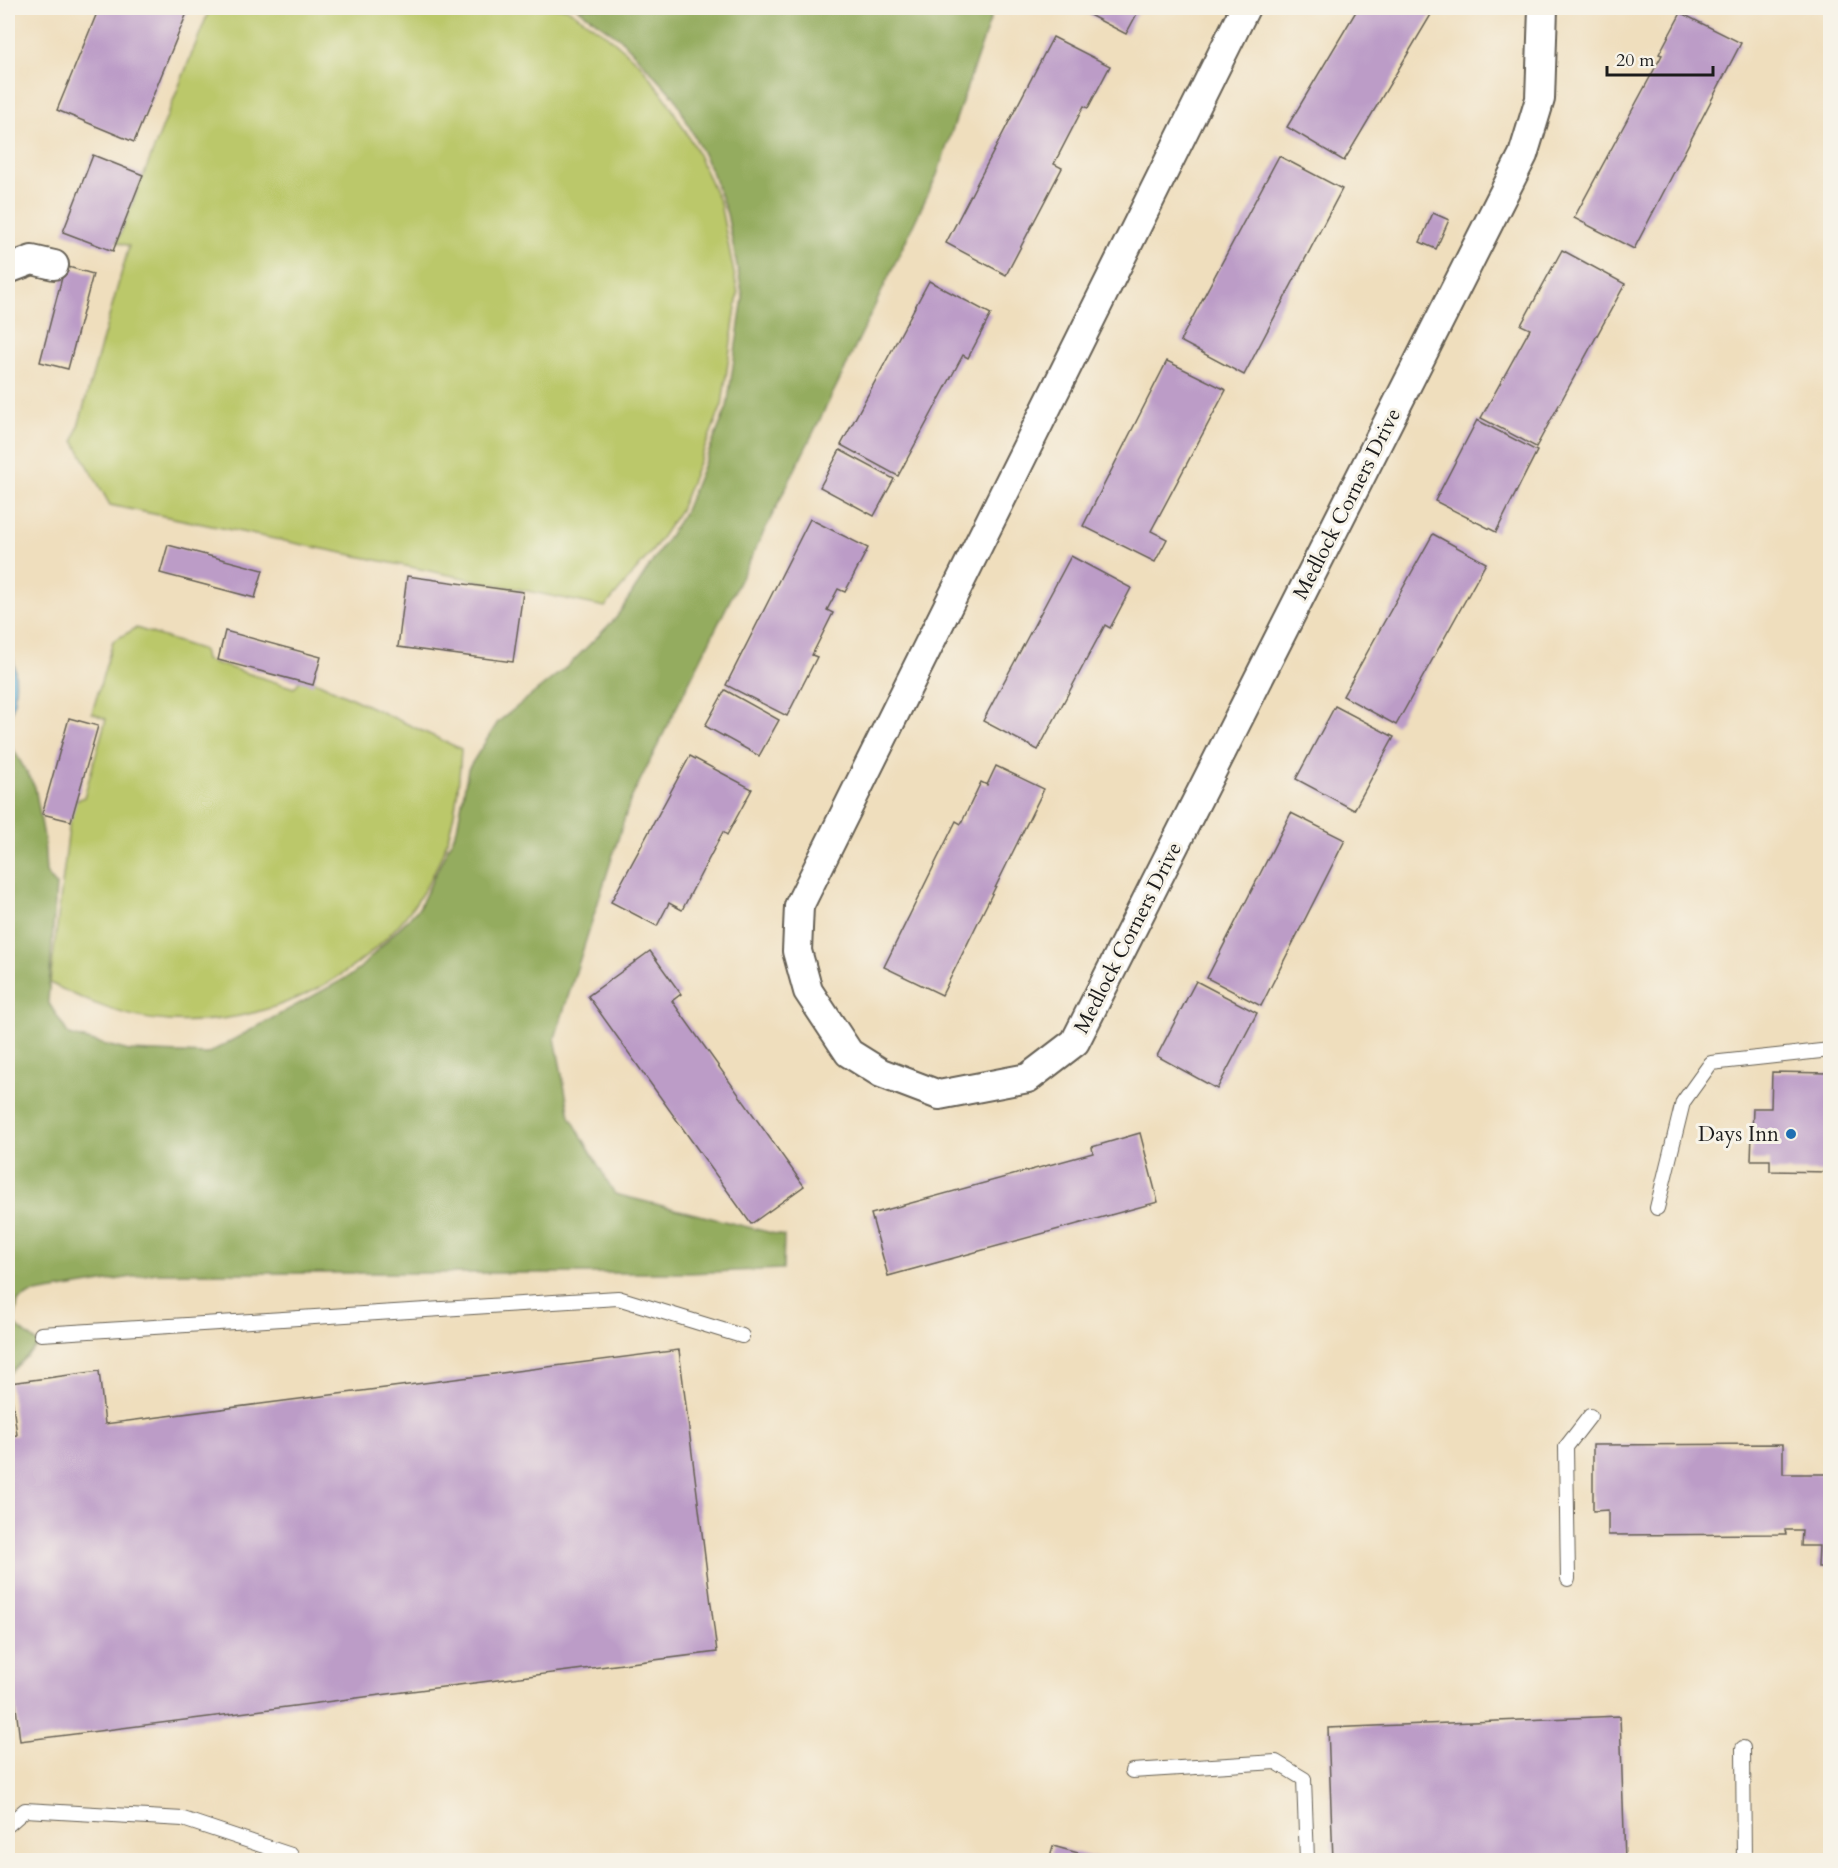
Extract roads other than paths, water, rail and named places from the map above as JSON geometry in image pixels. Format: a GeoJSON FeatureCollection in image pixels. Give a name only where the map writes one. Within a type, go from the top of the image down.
{"type":"FeatureCollection","features":[{"type":"Feature","properties":{"kind":"street","name":"Medlock Corners Drive"},"geometry":{"type":"LineString","coordinates":[[1245,8],[799,906],[797,951],[808,991],[849,1053],[881,1073],[939,1095],[1028,1078],[1075,1042],[1523,155],[1540,99],[1543,8]]}},
{"type":"Feature","properties":{"kind":"street"},"geometry":{"type":"LineString","coordinates":[[8,269],[32,260],[54,265]]}},
{"type":"Feature","properties":{"kind":"lane"},"geometry":{"type":"LineString","coordinates":[[1657,1208],[1683,1102],[1711,1063],[1830,1050]]}},
{"type":"Feature","properties":{"kind":"lane"},"geometry":{"type":"LineString","coordinates":[[41,1334],[618,1298],[742,1336]]}},
{"type":"Feature","properties":{"kind":"lane"},"geometry":{"type":"LineString","coordinates":[[1568,1579],[1566,1448],[1590,1416]]}},
{"type":"Feature","properties":{"kind":"lane"},"geometry":{"type":"LineString","coordinates":[[1743,1748],[1744,1860]]}},
{"type":"Feature","properties":{"kind":"lane"},"geometry":{"type":"LineString","coordinates":[[1132,1771],[1276,1762],[1304,1779],[1307,1860]]}},
{"type":"Feature","properties":{"kind":"lane"},"geometry":{"type":"LineString","coordinates":[[8,1825],[25,1810],[183,1820],[291,1855]]}},
{"type":"Feature","properties":{"kind":"water"},"geometry":{"type":"Polygon","coordinates":[[[8,645],[12,653],[16,684],[8,722],[8,645]]]}},
{"type":"Feature","properties":{"kind":"place","name":"Days Inn"},"geometry":{"type":"Point","coordinates":[1791,1134]}}]}
